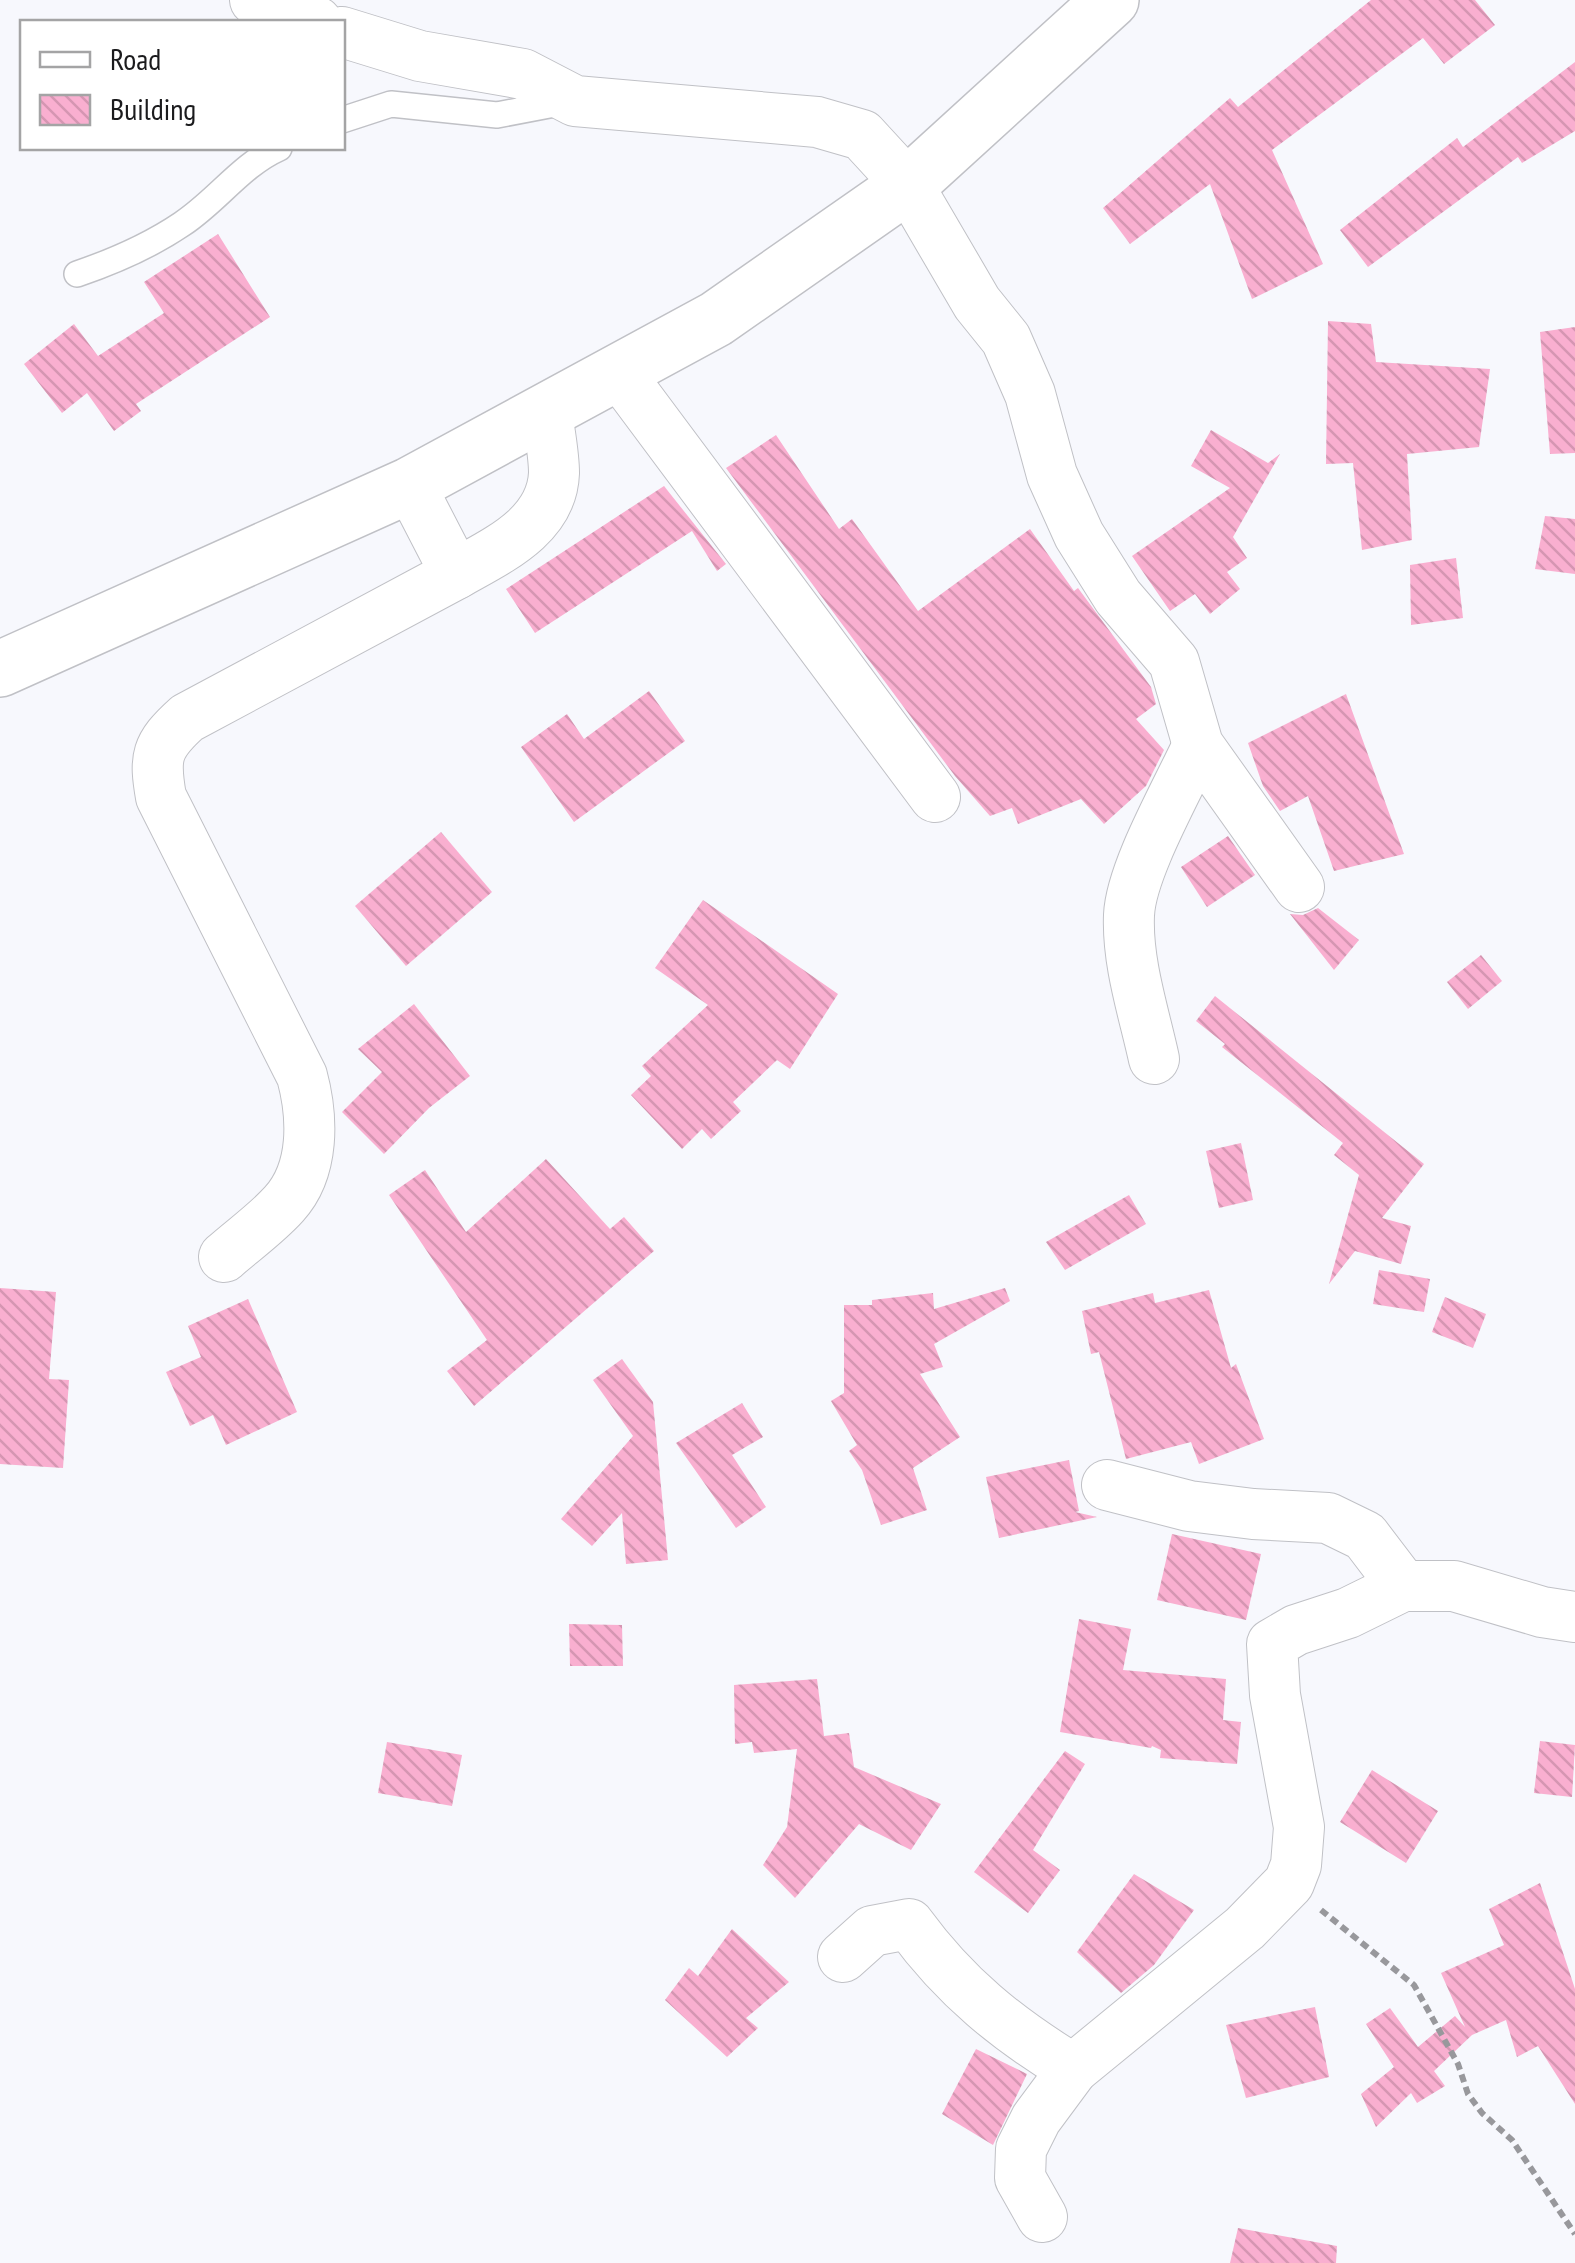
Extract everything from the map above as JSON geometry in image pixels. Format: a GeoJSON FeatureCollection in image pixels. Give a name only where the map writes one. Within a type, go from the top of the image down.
{"type":"FeatureCollection","features":[{"type":"Feature","properties":{"kind":"main road"},"geometry":{"type":"LineString","coordinates":[[0,668],[410,485],[716,320],[908,185],[1110,0]]}},
{"type":"Feature","properties":{"kind":"street"},"geometry":{"type":"LineString","coordinates":[[255,0],[311,20]]}},
{"type":"Feature","properties":{"kind":"street"},"geometry":{"type":"LineString","coordinates":[[345,33],[420,56],[523,74],[575,101],[817,122],[862,134],[908,185],[978,303],[1006,340],[1030,394],[1052,475],[1079,535],[1118,597],[1174,662],[1198,745],[1299,887]]}},
{"type":"Feature","properties":{"kind":"street"},"geometry":{"type":"LineString","coordinates":[[619,373],[934,798]]}},
{"type":"Feature","properties":{"kind":"street"},"geometry":{"type":"LineString","coordinates":[[224,1257],[286,1203],[302,1176],[311,1108],[302,1076],[161,797],[155,766],[166,737],[187,718],[517,539],[544,508],[554,475],[547,411]]}},
{"type":"Feature","properties":{"kind":"street"},"geometry":{"type":"LineString","coordinates":[[410,485],[456,574]]}},
{"type":"Feature","properties":{"kind":"street"},"geometry":{"type":"LineString","coordinates":[[1154,1059],[1130,948],[1129,914],[1133,886],[1198,745]]}},
{"type":"Feature","properties":{"kind":"street"},"geometry":{"type":"LineString","coordinates":[[1107,1484],[1189,1506],[1328,1518],[1365,1536],[1404,1586]]}},
{"type":"Feature","properties":{"kind":"street"},"geometry":{"type":"LineString","coordinates":[[1042,2217],[1020,2178],[1021,2149],[1036,2119],[1073,2069],[1246,1928],[1289,1883],[1296,1865],[1299,1827],[1275,1695],[1272,1644],[1296,1630],[1348,1613],[1404,1586],[1454,1586],[1542,1612],[1575,1617]]}},
{"type":"Feature","properties":{"kind":"street"},"geometry":{"type":"LineString","coordinates":[[843,1957],[872,1931],[910,1924],[937,1962],[980,2004],[1023,2038],[1073,2069]]}},
{"type":"Feature","properties":{"kind":"lane"},"geometry":{"type":"LineString","coordinates":[[345,119],[391,104],[497,115],[575,101]]}},
{"type":"Feature","properties":{"kind":"lane"},"geometry":{"type":"LineString","coordinates":[[77,274],[103,265],[182,224],[260,156],[274,150]]}},
{"type":"Feature","properties":{"kind":"path"},"geometry":{"type":"LineString","coordinates":[[1289,1883],[1414,1985],[1458,2064],[1468,2094],[1482,2113],[1512,2140],[1575,2234]]}},
{"type":"Feature","properties":{"kind":"building"},"geometry":{"type":"Polygon","coordinates":[[[1371,0],[1475,0],[1495,25],[1444,64],[1423,38],[1272,150],[1323,264],[1252,299],[1210,184],[1130,244],[1103,208],[1230,98],[1238,107],[1371,0]]]}},
{"type":"Feature","properties":{"kind":"building"},"geometry":{"type":"Polygon","coordinates":[[[1575,62],[1575,131],[1522,163],[1518,157],[1368,267],[1340,230],[1457,138],[1463,147],[1575,62]]]}},
{"type":"Feature","properties":{"kind":"building"},"geometry":{"type":"Polygon","coordinates":[[[218,234],[270,317],[136,404],[141,411],[114,431],[87,393],[62,413],[24,364],[74,324],[98,356],[164,313],[144,282],[218,234]]]}},
{"type":"Feature","properties":{"kind":"building"},"geometry":{"type":"Polygon","coordinates":[[[1328,321],[1371,324],[1376,362],[1490,369],[1479,447],[1407,454],[1412,540],[1362,550],[1353,463],[1326,464],[1328,321]]]}},
{"type":"Feature","properties":{"kind":"building"},"geometry":{"type":"Polygon","coordinates":[[[1575,327],[1575,453],[1550,454],[1540,332],[1575,327]]]}},
{"type":"Feature","properties":{"kind":"building"},"geometry":{"type":"Polygon","coordinates":[[[1211,430],[1268,463],[1280,454],[1233,537],[1247,558],[1227,572],[1240,589],[1210,614],[1195,594],[1170,611],[1132,556],[1230,488],[1191,466],[1211,430]]]}},
{"type":"Feature","properties":{"kind":"building"},"geometry":{"type":"Polygon","coordinates":[[[776,435],[839,529],[852,519],[918,611],[1030,529],[1151,687],[1156,704],[1136,719],[1164,750],[1146,786],[1104,824],[1081,799],[1018,824],[1012,808],[990,816],[955,776],[726,468],[776,435]]]}},
{"type":"Feature","properties":{"kind":"building"},"geometry":{"type":"Polygon","coordinates":[[[664,486],[726,564],[717,571],[692,531],[535,633],[506,589],[664,486]]]}},
{"type":"Feature","properties":{"kind":"building"},"geometry":{"type":"Polygon","coordinates":[[[1545,516],[1575,519],[1575,574],[1535,569],[1545,516]]]}},
{"type":"Feature","properties":{"kind":"building"},"geometry":{"type":"Polygon","coordinates":[[[1456,558],[1463,618],[1411,625],[1410,565],[1456,558]]]}},
{"type":"Feature","properties":{"kind":"building"},"geometry":{"type":"Polygon","coordinates":[[[649,691],[685,741],[574,822],[521,747],[567,714],[584,739],[649,691]]]}},
{"type":"Feature","properties":{"kind":"building"},"geometry":{"type":"Polygon","coordinates":[[[1346,694],[1404,854],[1334,871],[1308,796],[1280,811],[1263,786],[1248,743],[1346,694]]]}},
{"type":"Feature","properties":{"kind":"building"},"geometry":{"type":"Polygon","coordinates":[[[441,832],[492,892],[406,966],[355,906],[441,832]]]}},
{"type":"Feature","properties":{"kind":"building"},"geometry":{"type":"Polygon","coordinates":[[[1228,836],[1255,875],[1207,907],[1181,867],[1228,836]]]}},
{"type":"Feature","properties":{"kind":"building"},"geometry":{"type":"Polygon","coordinates":[[[703,900],[838,994],[790,1069],[777,1060],[733,1102],[741,1111],[711,1139],[702,1129],[682,1149],[631,1095],[651,1076],[642,1066],[708,1005],[655,968],[703,900]]]}},
{"type":"Feature","properties":{"kind":"building"},"geometry":{"type":"Polygon","coordinates":[[[1318,908],[1359,940],[1334,970],[1290,914],[1303,915],[1318,908]]]}},
{"type":"Feature","properties":{"kind":"building"},"geometry":{"type":"Polygon","coordinates":[[[1481,955],[1502,981],[1468,1009],[1447,982],[1481,955]]]}},
{"type":"Feature","properties":{"kind":"building"},"geometry":{"type":"Polygon","coordinates":[[[1215,996],[1424,1164],[1382,1218],[1411,1226],[1401,1264],[1355,1251],[1329,1284],[1359,1175],[1334,1155],[1343,1143],[1222,1047],[1225,1044],[1196,1021],[1215,996]]]}},
{"type":"Feature","properties":{"kind":"building"},"geometry":{"type":"Polygon","coordinates":[[[414,1004],[470,1076],[429,1108],[384,1154],[342,1112],[382,1072],[358,1049],[414,1004]]]}},
{"type":"Feature","properties":{"kind":"building"},"geometry":{"type":"Polygon","coordinates":[[[1241,1143],[1253,1200],[1219,1208],[1206,1151],[1241,1143]]]}},
{"type":"Feature","properties":{"kind":"building"},"geometry":{"type":"Polygon","coordinates":[[[546,1159],[610,1229],[624,1217],[654,1251],[474,1406],[447,1371],[487,1340],[389,1195],[425,1170],[466,1232],[546,1159]]]}},
{"type":"Feature","properties":{"kind":"building"},"geometry":{"type":"Polygon","coordinates":[[[1129,1195],[1146,1224],[1065,1270],[1046,1242],[1129,1195]]]}},
{"type":"Feature","properties":{"kind":"building"},"geometry":{"type":"Polygon","coordinates":[[[1379,1270],[1430,1279],[1424,1312],[1373,1304],[1379,1270]]]}},
{"type":"Feature","properties":{"kind":"building"},"geometry":{"type":"Polygon","coordinates":[[[0,1288],[56,1292],[49,1379],[69,1380],[63,1468],[0,1464],[0,1288]]]}},
{"type":"Feature","properties":{"kind":"building"},"geometry":{"type":"Polygon","coordinates":[[[1005,1288],[1010,1301],[934,1344],[943,1367],[920,1374],[960,1437],[913,1468],[927,1510],[881,1525],[862,1470],[849,1451],[857,1445],[831,1401],[844,1393],[844,1305],[872,1305],[872,1300],[933,1293],[934,1309],[1005,1288]]]}},
{"type":"Feature","properties":{"kind":"building"},"geometry":{"type":"Polygon","coordinates":[[[1209,1290],[1231,1368],[1236,1364],[1264,1439],[1199,1464],[1191,1442],[1126,1459],[1099,1352],[1091,1354],[1082,1311],[1153,1293],[1155,1303],[1209,1290]]]}},
{"type":"Feature","properties":{"kind":"building"},"geometry":{"type":"Polygon","coordinates":[[[1445,1297],[1486,1314],[1473,1348],[1432,1332],[1445,1297]]]}},
{"type":"Feature","properties":{"kind":"building"},"geometry":{"type":"Polygon","coordinates":[[[248,1299],[297,1412],[226,1445],[213,1415],[190,1426],[166,1372],[201,1357],[188,1326],[248,1299]]]}},
{"type":"Feature","properties":{"kind":"building"},"geometry":{"type":"Polygon","coordinates":[[[622,1359],[653,1402],[668,1560],[626,1564],[622,1513],[592,1546],[561,1519],[633,1436],[593,1380],[622,1359]]]}},
{"type":"Feature","properties":{"kind":"building"},"geometry":{"type":"Polygon","coordinates":[[[742,1403],[763,1437],[732,1455],[766,1507],[736,1528],[676,1443],[742,1403]]]}},
{"type":"Feature","properties":{"kind":"building"},"geometry":{"type":"Polygon","coordinates":[[[1069,1460],[1079,1511],[1075,1512],[1097,1517],[999,1538],[986,1477],[1069,1460]]]}},
{"type":"Feature","properties":{"kind":"building"},"geometry":{"type":"Polygon","coordinates":[[[1172,1534],[1261,1554],[1246,1620],[1157,1600],[1172,1534]]]}},
{"type":"Feature","properties":{"kind":"building"},"geometry":{"type":"Polygon","coordinates":[[[1079,1619],[1131,1629],[1123,1670],[1226,1679],[1223,1720],[1241,1722],[1237,1764],[1160,1758],[1161,1750],[1152,1746],[1060,1732],[1079,1619]]]}},
{"type":"Feature","properties":{"kind":"building"},"geometry":{"type":"Polygon","coordinates":[[[569,1624],[622,1625],[623,1666],[570,1666],[569,1624]]]}},
{"type":"Feature","properties":{"kind":"building"},"geometry":{"type":"Polygon","coordinates":[[[817,1679],[824,1736],[849,1733],[854,1767],[941,1804],[911,1850],[859,1824],[795,1898],[763,1865],[787,1827],[797,1749],[754,1753],[752,1742],[735,1744],[734,1685],[817,1679]]]}},
{"type":"Feature","properties":{"kind":"building"},"geometry":{"type":"Polygon","coordinates":[[[1540,1741],[1575,1745],[1572,1797],[1534,1793],[1540,1741]]]}},
{"type":"Feature","properties":{"kind":"building"},"geometry":{"type":"Polygon","coordinates":[[[387,1742],[462,1755],[452,1806],[378,1793],[387,1742]]]}},
{"type":"Feature","properties":{"kind":"building"},"geometry":{"type":"Polygon","coordinates":[[[1065,1751],[1085,1764],[1033,1850],[1060,1870],[1028,1913],[974,1872],[1065,1751]]]}},
{"type":"Feature","properties":{"kind":"building"},"geometry":{"type":"Polygon","coordinates":[[[1372,1770],[1438,1811],[1406,1863],[1340,1822],[1372,1770]]]}},
{"type":"Feature","properties":{"kind":"building"},"geometry":{"type":"Polygon","coordinates":[[[1134,1874],[1194,1910],[1154,1965],[1121,1993],[1077,1952],[1134,1874]]]}},
{"type":"Feature","properties":{"kind":"building"},"geometry":{"type":"Polygon","coordinates":[[[1540,1883],[1575,1989],[1575,2104],[1538,2046],[1517,2057],[1506,2020],[1472,2035],[1434,2071],[1445,2086],[1417,2103],[1411,2093],[1376,2127],[1361,2094],[1394,2067],[1366,2024],[1390,2008],[1418,2047],[1455,2016],[1465,2027],[1441,1973],[1504,1945],[1489,1909],[1540,1883]]]}},
{"type":"Feature","properties":{"kind":"building"},"geometry":{"type":"Polygon","coordinates":[[[732,1929],[789,1982],[746,2018],[758,2028],[727,2057],[665,2000],[689,1968],[698,1976],[732,1929]]]}},
{"type":"Feature","properties":{"kind":"building"},"geometry":{"type":"Polygon","coordinates":[[[1315,2007],[1329,2077],[1246,2098],[1226,2025],[1315,2007]]]}},
{"type":"Feature","properties":{"kind":"building"},"geometry":{"type":"Polygon","coordinates":[[[976,2049],[1027,2074],[993,2145],[942,2114],[976,2049]]]}},
{"type":"Feature","properties":{"kind":"building"},"geometry":{"type":"Polygon","coordinates":[[[1238,2228],[1337,2246],[1336,2263],[1230,2263],[1238,2228]]]}}]}
